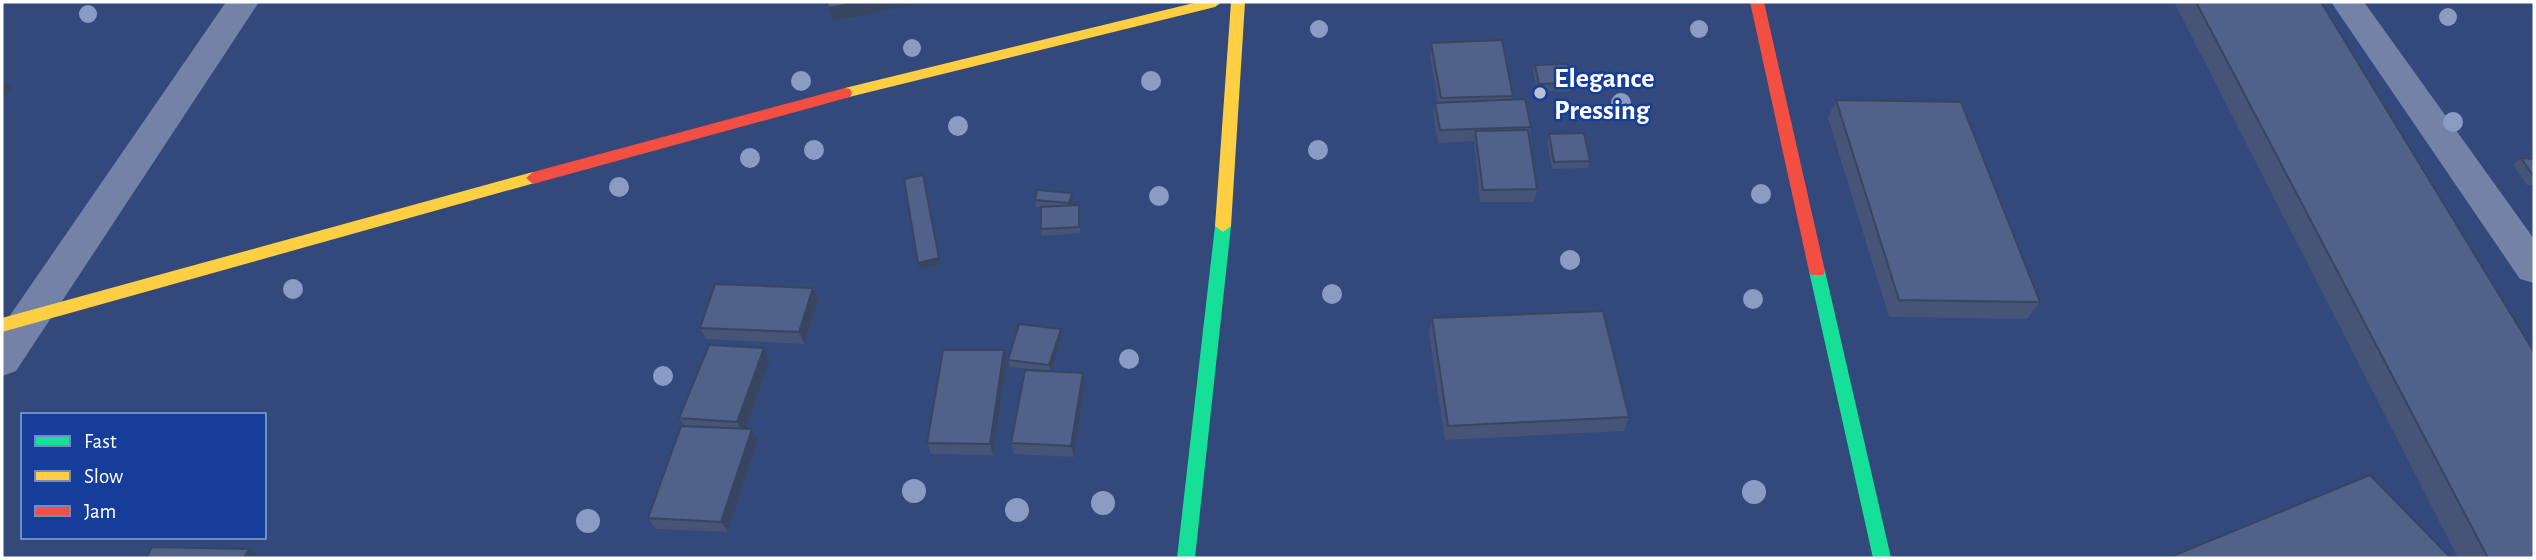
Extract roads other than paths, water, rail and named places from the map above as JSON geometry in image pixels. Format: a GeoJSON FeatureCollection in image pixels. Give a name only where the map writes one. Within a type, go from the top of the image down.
{"type":"FeatureCollection","features":[{"type":"Feature","properties":{"kind":"street"},"geometry":{"type":"LineString","coordinates":[[2,359],[17,321],[243,2]]}},
{"type":"Feature","properties":{"kind":"street"},"geometry":{"type":"LineString","coordinates":[[17,321],[801,104],[1215,2]]}},
{"type":"Feature","properties":{"kind":"street"},"geometry":{"type":"LineString","coordinates":[[1186,558],[1228,181],[1238,2]]}},
{"type":"Feature","properties":{"kind":"street"},"geometry":{"type":"LineString","coordinates":[[1757,2],[1882,558]]}},
{"type":"Feature","properties":{"kind":"street"},"geometry":{"type":"LineString","coordinates":[[2347,2],[2534,268]]}},
{"type":"Feature","properties":{"kind":"place","name":"Elegance Pressing"},"geometry":{"type":"Point","coordinates":[1540,93]}}]}
